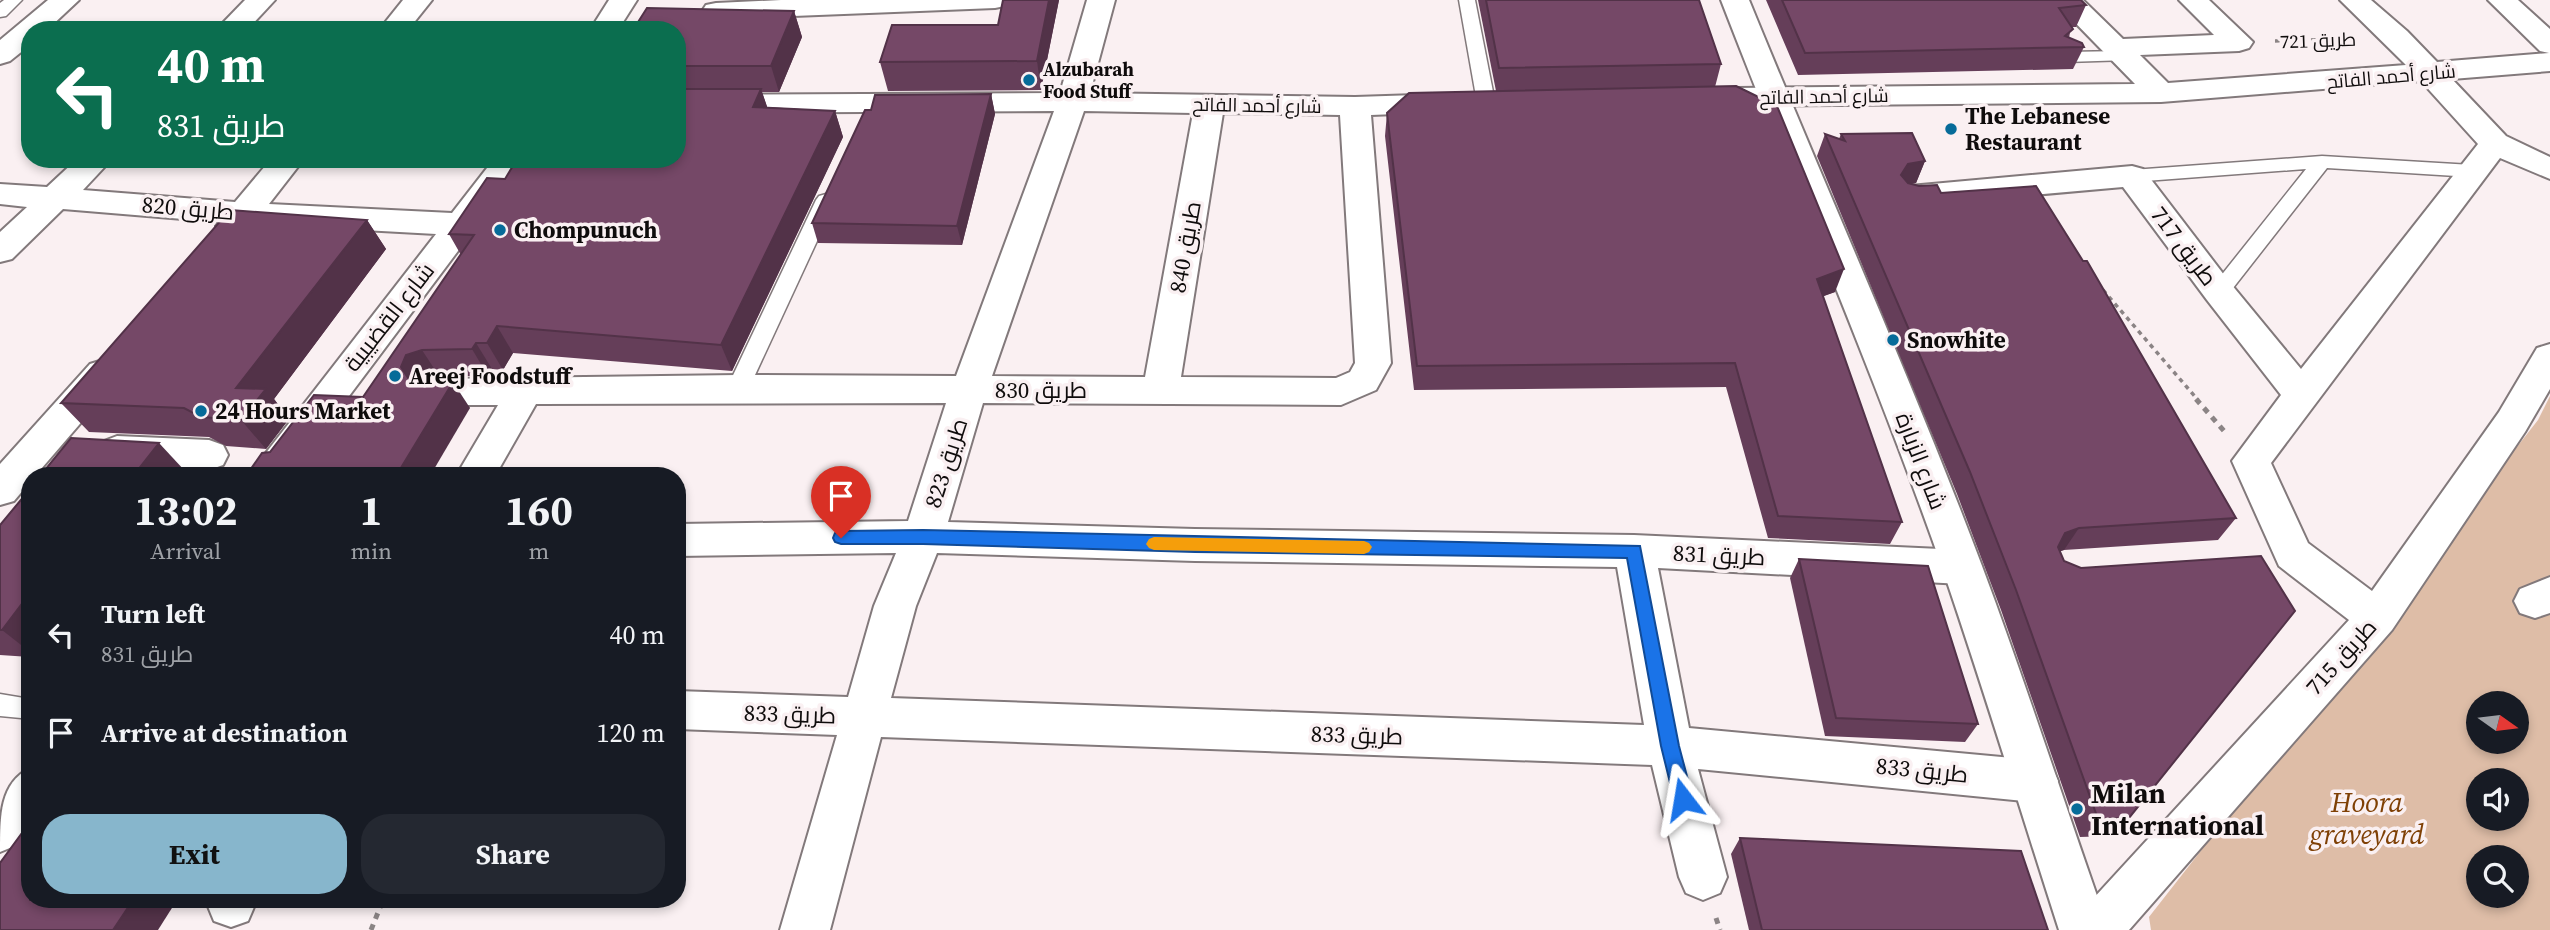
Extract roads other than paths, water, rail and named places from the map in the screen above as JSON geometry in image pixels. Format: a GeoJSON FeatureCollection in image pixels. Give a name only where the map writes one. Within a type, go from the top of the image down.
{"type":"FeatureCollection","features":[{"type":"Feature","properties":{"kind":"street"},"geometry":{"type":"LineString","coordinates":[[38,21],[65,0]]}},
{"type":"Feature","properties":{"kind":"street"},"geometry":{"type":"LineString","coordinates":[[239,21],[261,0]]}},
{"type":"Feature","properties":{"kind":"street"},"geometry":{"type":"LineString","coordinates":[[400,21],[418,0]]}},
{"type":"Feature","properties":{"kind":"street"},"geometry":{"type":"LineString","coordinates":[[610,21],[623,0]]}},
{"type":"Feature","properties":{"kind":"street"},"geometry":{"type":"LineString","coordinates":[[716,11],[995,0]]}},
{"type":"Feature","properties":{"kind":"street","name":"طريق 823"},"geometry":{"type":"LineString","coordinates":[[805,930],[895,606],[923,537],[970,390],[1072,102],[1101,0]]}},
{"type":"Feature","properties":{"kind":"street","name":"شارع الزبارة"},"geometry":{"type":"LineString","coordinates":[[1735,0],[1814,198],[1847,270],[1962,567],[2084,930]]}},
{"type":"Feature","properties":{"kind":"street"},"geometry":{"type":"LineString","coordinates":[[2067,0],[2161,93]]}},
{"type":"Feature","properties":{"kind":"street"},"geometry":{"type":"LineString","coordinates":[[2119,52],[2239,42],[2193,0]]}},
{"type":"Feature","properties":{"kind":"street"},"geometry":{"type":"LineString","coordinates":[[2354,0],[2397,37],[2495,143],[2550,169]]}},
{"type":"Feature","properties":{"kind":"street"},"geometry":{"type":"LineString","coordinates":[[2502,0],[2550,45]]}},
{"type":"Feature","properties":{"kind":"street","name":"شارع أحمد الفاتح"},"geometry":{"type":"LineString","coordinates":[[1708,98],[2161,93],[2550,62]]}},
{"type":"Feature","properties":{"kind":"street","name":"شارع أحمد الفاتح"},"geometry":{"type":"LineString","coordinates":[[686,105],[865,115],[1072,102],[1438,109],[1499,102]]}},
{"type":"Feature","properties":{"kind":"street","name":"طريق 840"},"geometry":{"type":"LineString","coordinates":[[1161,390],[1210,103]]}},
{"type":"Feature","properties":{"kind":"street","name":"طريق 830"},"geometry":{"type":"LineString","coordinates":[[439,392],[738,388],[1341,392],[1363,381],[1370,372],[1373,353],[1355,106]]}},
{"type":"Feature","properties":{"kind":"street"},"geometry":{"type":"LineString","coordinates":[[2377,618],[2293,554],[2251,461],[2495,143]]}},
{"type":"Feature","properties":{"kind":"street"},"geometry":{"type":"LineString","coordinates":[[0,251],[87,168]]}},
{"type":"Feature","properties":{"kind":"street"},"geometry":{"type":"LineString","coordinates":[[208,254],[281,168]]}},
{"type":"Feature","properties":{"kind":"street","name":"شارع القضيبية"},"geometry":{"type":"LineString","coordinates":[[274,467],[504,168]]}},
{"type":"Feature","properties":{"kind":"street"},"geometry":{"type":"LineString","coordinates":[[1910,196],[2132,176]]}},
{"type":"Feature","properties":{"kind":"street","name":"طريق 717"},"geometry":{"type":"LineString","coordinates":[[2132,176],[2302,396]]}},
{"type":"Feature","properties":{"kind":"street"},"geometry":{"type":"LineString","coordinates":[[2030,185],[2051,218]]}},
{"type":"Feature","properties":{"kind":"street","name":"طريق 820"},"geometry":{"type":"LineString","coordinates":[[0,194],[245,213],[460,224]]}},
{"type":"Feature","properties":{"kind":"street"},"geometry":{"type":"LineString","coordinates":[[0,489],[18,446],[127,346]]}},
{"type":"Feature","properties":{"kind":"street","name":"طريق 715"},"geometry":{"type":"LineString","coordinates":[[2097,930],[2377,618],[2512,422],[2550,357]]}},
{"type":"Feature","properties":{"kind":"street"},"geometry":{"type":"LineString","coordinates":[[480,467],[525,392]]}},
{"type":"Feature","properties":{"kind":"street"},"geometry":{"type":"LineString","coordinates":[[18,446],[209,455]]}},
{"type":"Feature","properties":{"kind":"street","name":"طريق 831"},"geometry":{"type":"LineString","coordinates":[[686,540],[923,537],[1195,545],[1634,551],[1962,567]]}},
{"type":"Feature","properties":{"kind":"street"},"geometry":{"type":"LineString","coordinates":[[1634,551],[1670,746],[1703,877]]}},
{"type":"Feature","properties":{"kind":"street"},"geometry":{"type":"LineString","coordinates":[[2253,556],[2293,554]]}},
{"type":"Feature","properties":{"kind":"street","name":"طريق 833"},"geometry":{"type":"LineString","coordinates":[[686,710],[1670,746],[2035,781]]}},
{"type":"Feature","properties":{"kind":"street"},"geometry":{"type":"LineString","coordinates":[[0,830],[21,801]]}},
{"type":"Feature","properties":{"kind":"lane"},"geometry":{"type":"LineString","coordinates":[[0,12],[14,0]]}},
{"type":"Feature","properties":{"kind":"lane"},"geometry":{"type":"LineString","coordinates":[[1467,0],[1499,102]]}},
{"type":"Feature","properties":{"kind":"lane"},"geometry":{"type":"LineString","coordinates":[[2066,57],[2119,52]]}},
{"type":"Feature","properties":{"kind":"lane"},"geometry":{"type":"LineString","coordinates":[[2219,292],[2322,162]]}},
{"type":"Feature","properties":{"kind":"lane"},"geometry":{"type":"LineString","coordinates":[[2132,176],[2322,162],[2472,171]]}},
{"type":"Feature","properties":{"kind":"lane"},"geometry":{"type":"LineString","coordinates":[[738,388],[836,177]]}},
{"type":"Feature","properties":{"kind":"place","name":"Alzubarah Food Stuff"},"geometry":{"type":"Point","coordinates":[1029,80]}},
{"type":"Feature","properties":{"kind":"place","name":"The Lebanese Restaurant"},"geometry":{"type":"Point","coordinates":[1951,129]}},
{"type":"Feature","properties":{"kind":"place","name":"Chompunuch"},"geometry":{"type":"Point","coordinates":[500,230]}},
{"type":"Feature","properties":{"kind":"place","name":"Snowhite"},"geometry":{"type":"Point","coordinates":[1893,340]}},
{"type":"Feature","properties":{"kind":"place","name":"Areej Foodstuff"},"geometry":{"type":"Point","coordinates":[395,376]}},
{"type":"Feature","properties":{"kind":"place","name":"24 Hours Market"},"geometry":{"type":"Point","coordinates":[201,411]}},
{"type":"Feature","properties":{"kind":"place","name":"Milan International"},"geometry":{"type":"Point","coordinates":[2077,809]}},
{"type":"Feature","properties":{"kind":"park label","name":"Hoora graveyard"},"geometry":{"type":"Point","coordinates":[2367,818]}}]}
